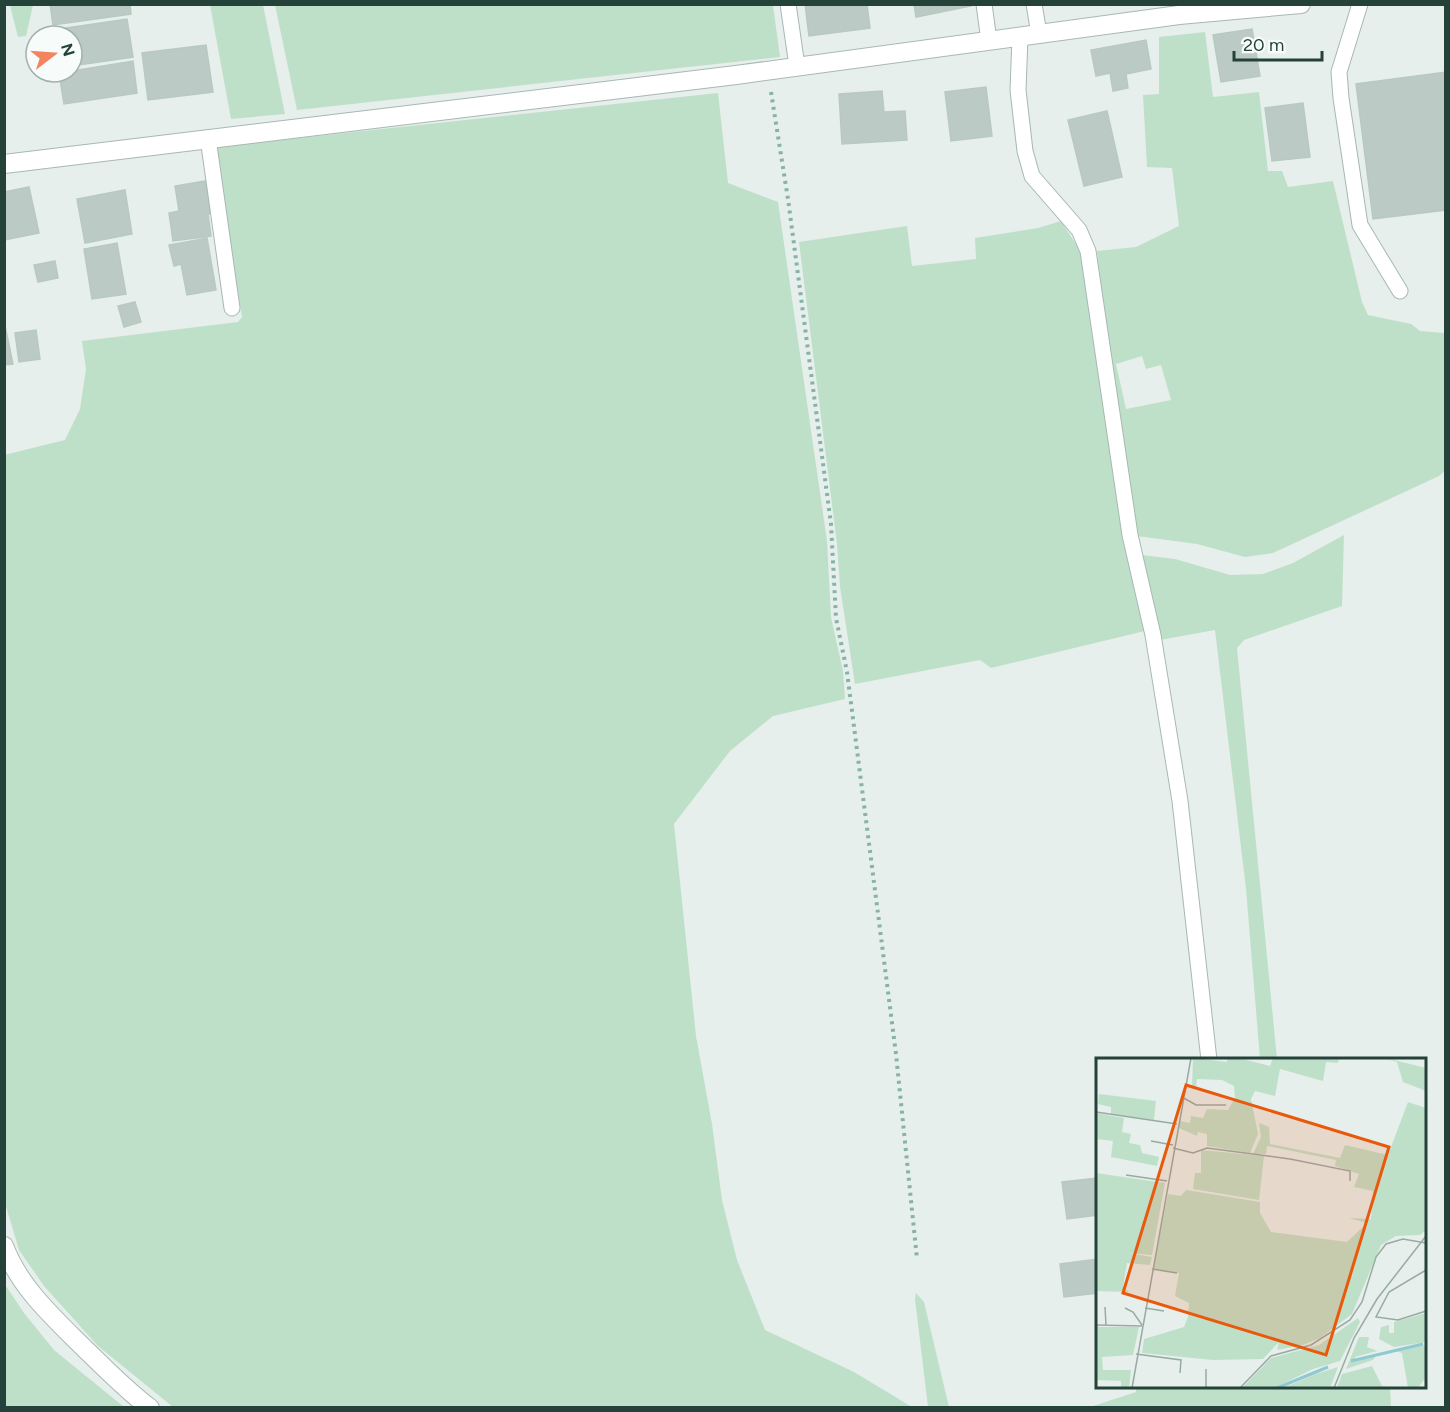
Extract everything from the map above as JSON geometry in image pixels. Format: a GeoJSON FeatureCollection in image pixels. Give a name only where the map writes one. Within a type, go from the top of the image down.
{"type":"FeatureCollection","features":[{"type":"Feature","properties":{"kind":"street"},"geometry":{"type":"LineString","coordinates":[[4,164],[1020,37],[1178,10],[1301,4]]}},
{"type":"Feature","properties":{"kind":"street"},"geometry":{"type":"LineString","coordinates":[[4,1246],[10,1262],[34,1298],[130,1393],[150,1407]]}},
{"type":"Feature","properties":{"kind":"lane"},"geometry":{"type":"LineString","coordinates":[[788,4],[797,66]]}},
{"type":"Feature","properties":{"kind":"lane"},"geometry":{"type":"LineString","coordinates":[[984,4],[989,41]]}},
{"type":"Feature","properties":{"kind":"lane"},"geometry":{"type":"LineString","coordinates":[[1034,4],[1038,34]]}},
{"type":"Feature","properties":{"kind":"lane"},"geometry":{"type":"LineString","coordinates":[[1360,4],[1339,72],[1341,98],[1360,225],[1400,291]]}},
{"type":"Feature","properties":{"kind":"lane"},"geometry":{"type":"LineString","coordinates":[[1020,37],[1018,90],[1025,151],[1032,176],[1079,230],[1088,251],[1130,535],[1153,635],[1179,790],[1209,1058]]}},
{"type":"Feature","properties":{"kind":"lane"},"geometry":{"type":"LineString","coordinates":[[208,138],[232,308]]}},
{"type":"Feature","properties":{"kind":"path"},"geometry":{"type":"LineString","coordinates":[[767,70],[788,199],[831,524],[836,618],[848,672],[890,999],[917,1259]]}},
{"type":"Feature","properties":{"kind":"green space"},"geometry":{"type":"Polygon","coordinates":[[[10,5],[33,5],[29,24],[24,24],[24,36],[18,37],[10,5]]]}},
{"type":"Feature","properties":{"kind":"green space"},"geometry":{"type":"Polygon","coordinates":[[[210,5],[263,5],[285,114],[231,119],[210,5]]]}},
{"type":"Feature","properties":{"kind":"green space"},"geometry":{"type":"Polygon","coordinates":[[[275,5],[773,5],[780,57],[297,110],[275,5]]]}},
{"type":"Feature","properties":{"kind":"green space"},"geometry":{"type":"Polygon","coordinates":[[[1205,32],[1213,97],[1259,92],[1268,171],[1282,171],[1288,187],[1333,181],[1362,302],[1368,315],[1411,324],[1420,331],[1445,333],[1445,471],[1439,476],[1273,553],[1245,557],[1197,544],[1137,536],[1109,357],[1097,251],[1136,247],[1179,226],[1172,168],[1147,167],[1143,95],[1159,94],[1159,37],[1205,32]],[[1142,356],[1116,364],[1126,409],[1171,400],[1161,365],[1146,369],[1142,356]]]}},
{"type":"Feature","properties":{"kind":"green space"},"geometry":{"type":"Polygon","coordinates":[[[718,93],[728,183],[778,202],[827,541],[831,617],[843,671],[845,699],[773,716],[730,751],[674,824],[696,1036],[712,1124],[722,1200],[737,1260],[765,1330],[854,1372],[912,1407],[173,1407],[98,1346],[44,1286],[19,1250],[5,1203],[4,455],[65,440],[80,409],[86,369],[82,341],[238,322],[242,317],[215,147],[718,93]]]}},
{"type":"Feature","properties":{"kind":"green space"},"geometry":{"type":"Polygon","coordinates":[[[1061,221],[1079,249],[1086,272],[1145,631],[991,668],[980,660],[855,684],[840,587],[837,544],[799,242],[907,226],[912,266],[976,259],[975,238],[1038,228],[1061,221]]]}},
{"type":"Feature","properties":{"kind":"green space"},"geometry":{"type":"Polygon","coordinates":[[[1344,535],[1342,606],[1244,640],[1237,648],[1277,1058],[1260,1058],[1246,889],[1215,630],[1160,640],[1141,555],[1175,559],[1230,575],[1263,574],[1293,563],[1344,535]]]}},
{"type":"Feature","properties":{"kind":"green space"},"geometry":{"type":"Polygon","coordinates":[[[4,1283],[24,1313],[54,1350],[124,1407],[5,1407],[4,1283]]]}},
{"type":"Feature","properties":{"kind":"green space"},"geometry":{"type":"Polygon","coordinates":[[[916,1293],[924,1302],[949,1407],[928,1407],[916,1293]]]}},
{"type":"Feature","properties":{"kind":"green space"},"geometry":{"type":"Polygon","coordinates":[[[1136,1388],[1390,1388],[1391,1407],[1090,1407],[1136,1392],[1136,1388]]]}},
{"type":"Feature","properties":{"kind":"building"},"geometry":{"type":"Polygon","coordinates":[[[50,4],[130,4],[131,14],[53,24],[50,4]]]}},
{"type":"Feature","properties":{"kind":"building"},"geometry":{"type":"Polygon","coordinates":[[[805,4],[867,4],[870,28],[809,36],[805,4]]]}},
{"type":"Feature","properties":{"kind":"building"},"geometry":{"type":"Polygon","coordinates":[[[914,4],[971,4],[971,6],[916,17],[914,4]]]}},
{"type":"Feature","properties":{"kind":"building"},"geometry":{"type":"Polygon","coordinates":[[[127,19],[133,57],[84,64],[84,25],[127,19]]]}},
{"type":"Feature","properties":{"kind":"building"},"geometry":{"type":"Polygon","coordinates":[[[1252,29],[1260,76],[1221,82],[1213,35],[1252,29]]]}},
{"type":"Feature","properties":{"kind":"building"},"geometry":{"type":"Polygon","coordinates":[[[1146,40],[1151,69],[1126,74],[1128,88],[1113,91],[1110,73],[1096,76],[1091,50],[1146,40]]]}},
{"type":"Feature","properties":{"kind":"building"},"geometry":{"type":"Polygon","coordinates":[[[206,45],[213,92],[148,100],[142,53],[206,45]]]}},
{"type":"Feature","properties":{"kind":"building"},"geometry":{"type":"Polygon","coordinates":[[[133,61],[137,93],[64,104],[61,84],[84,84],[84,69],[133,61]]]}},
{"type":"Feature","properties":{"kind":"building"},"geometry":{"type":"Polygon","coordinates":[[[1446,72],[1446,210],[1373,219],[1356,84],[1446,72]]]}},
{"type":"Feature","properties":{"kind":"building"},"geometry":{"type":"Polygon","coordinates":[[[986,87],[992,136],[951,141],[945,92],[986,87]]]}},
{"type":"Feature","properties":{"kind":"building"},"geometry":{"type":"Polygon","coordinates":[[[882,91],[884,112],[905,111],[907,140],[842,144],[839,94],[882,91]]]}},
{"type":"Feature","properties":{"kind":"building"},"geometry":{"type":"Polygon","coordinates":[[[1303,103],[1310,157],[1272,161],[1265,108],[1303,103]]]}},
{"type":"Feature","properties":{"kind":"building"},"geometry":{"type":"Polygon","coordinates":[[[1107,111],[1122,177],[1084,186],[1068,120],[1107,111]]]}},
{"type":"Feature","properties":{"kind":"building"},"geometry":{"type":"Polygon","coordinates":[[[210,180],[215,213],[208,214],[211,236],[173,241],[169,213],[179,211],[175,186],[210,180]]]}},
{"type":"Feature","properties":{"kind":"building"},"geometry":{"type":"Polygon","coordinates":[[[29,187],[39,233],[4,240],[4,192],[29,187]]]}},
{"type":"Feature","properties":{"kind":"building"},"geometry":{"type":"Polygon","coordinates":[[[125,190],[132,234],[85,243],[77,199],[125,190]]]}},
{"type":"Feature","properties":{"kind":"building"},"geometry":{"type":"Polygon","coordinates":[[[207,238],[216,290],[187,295],[181,264],[174,266],[169,245],[207,238]]]}},
{"type":"Feature","properties":{"kind":"building"},"geometry":{"type":"Polygon","coordinates":[[[117,243],[126,294],[92,299],[84,249],[117,243]]]}},
{"type":"Feature","properties":{"kind":"building"},"geometry":{"type":"Polygon","coordinates":[[[55,261],[58,278],[38,282],[34,265],[55,261]]]}},
{"type":"Feature","properties":{"kind":"building"},"geometry":{"type":"Polygon","coordinates":[[[135,302],[141,322],[124,327],[118,306],[135,302]]]}},
{"type":"Feature","properties":{"kind":"building"},"geometry":{"type":"Polygon","coordinates":[[[4,321],[13,364],[4,365],[4,321]]]}},
{"type":"Feature","properties":{"kind":"building"},"geometry":{"type":"Polygon","coordinates":[[[36,330],[40,359],[19,362],[15,333],[36,330]]]}},
{"type":"Feature","properties":{"kind":"building"},"geometry":{"type":"Polygon","coordinates":[[[1096,1178],[1096,1215],[1067,1219],[1062,1182],[1096,1178]]]}},
{"type":"Feature","properties":{"kind":"building"},"geometry":{"type":"Polygon","coordinates":[[[1096,1259],[1096,1293],[1064,1297],[1060,1264],[1096,1259]]]}}]}
